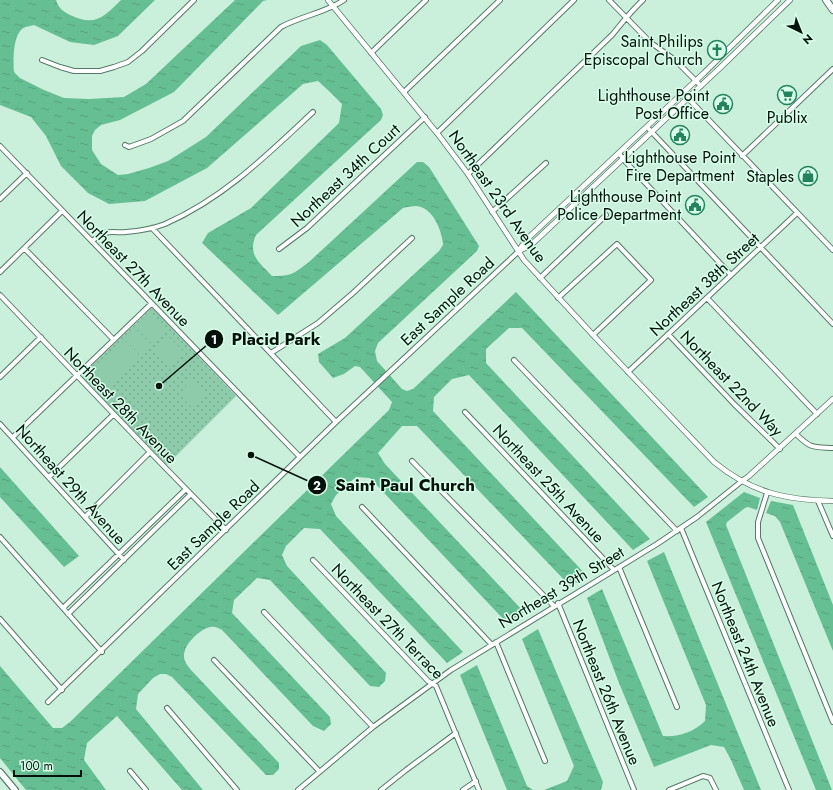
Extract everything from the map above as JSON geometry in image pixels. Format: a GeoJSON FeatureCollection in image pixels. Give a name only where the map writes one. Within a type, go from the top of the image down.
{"type":"FeatureCollection","features":[{"type":"Feature","properties":{"kind":"main road"},"geometry":{"type":"LineString","coordinates":[[826,0],[833,10]]}},
{"type":"Feature","properties":{"kind":"main road"},"geometry":{"type":"LineString","coordinates":[[0,772],[15,790]]}},
{"type":"Feature","properties":{"kind":"street"},"geometry":{"type":"LineString","coordinates":[[42,60],[74,71],[100,71],[128,62],[142,51],[194,0]]}},
{"type":"Feature","properties":{"kind":"street","name":"Northeast 23rd Avenue"},"geometry":{"type":"LineString","coordinates":[[328,0],[437,132],[468,174],[524,260],[558,298],[714,462],[728,474],[767,493],[791,498],[833,501]]}},
{"type":"Feature","properties":{"kind":"street"},"geometry":{"type":"LineString","coordinates":[[125,145],[129,146],[151,139],[183,121],[281,27],[294,20],[334,7],[344,0]]}},
{"type":"Feature","properties":{"kind":"street"},"geometry":{"type":"LineString","coordinates":[[371,53],[426,0]]}},
{"type":"Feature","properties":{"kind":"street"},"geometry":{"type":"LineString","coordinates":[[404,92],[500,0]]}},
{"type":"Feature","properties":{"kind":"street"},"geometry":{"type":"LineString","coordinates":[[437,132],[574,0]]}},
{"type":"Feature","properties":{"kind":"street"},"geometry":{"type":"LineString","coordinates":[[610,0],[650,42],[674,60],[701,86]]}},
{"type":"Feature","properties":{"kind":"street"},"geometry":{"type":"LineString","coordinates":[[468,174],[612,35],[624,22],[626,17],[643,0]]}},
{"type":"Feature","properties":{"kind":"street","name":"East Sample Road"},"geometry":{"type":"LineString","coordinates":[[48,702],[102,652],[336,422],[519,251],[526,240],[696,81],[778,0]]}},
{"type":"Feature","properties":{"kind":"street","name":"East Sample Road"},"geometry":{"type":"LineString","coordinates":[[519,251],[531,245],[555,223],[790,0]]}},
{"type":"Feature","properties":{"kind":"street"},"geometry":{"type":"LineString","coordinates":[[721,57],[720,64],[722,66]]}},
{"type":"Feature","properties":{"kind":"street"},"geometry":{"type":"LineString","coordinates":[[742,156],[833,69]]}},
{"type":"Feature","properties":{"kind":"street"},"geometry":{"type":"LineString","coordinates":[[683,93],[833,250]]}},
{"type":"Feature","properties":{"kind":"street"},"geometry":{"type":"LineString","coordinates":[[92,241],[104,233],[124,233],[152,228],[188,213],[219,194],[252,169],[313,112]]}},
{"type":"Feature","properties":{"kind":"street","name":"Northeast 34th Court"},"geometry":{"type":"LineString","coordinates":[[279,249],[307,228],[425,118]]}},
{"type":"Feature","properties":{"kind":"street"},"geometry":{"type":"LineString","coordinates":[[647,127],[833,324]]}},
{"type":"Feature","properties":{"kind":"street","name":"Northeast 27th Avenue"},"geometry":{"type":"LineString","coordinates":[[0,146],[300,457]]}},
{"type":"Feature","properties":{"kind":"street"},"geometry":{"type":"LineString","coordinates":[[619,153],[731,275]]}},
{"type":"Feature","properties":{"kind":"street"},"geometry":{"type":"LineString","coordinates":[[492,212],[546,163]]}},
{"type":"Feature","properties":{"kind":"street"},"geometry":{"type":"LineString","coordinates":[[0,199],[27,173]]}},
{"type":"Feature","properties":{"kind":"street"},"geometry":{"type":"LineString","coordinates":[[0,272],[62,211]]}},
{"type":"Feature","properties":{"kind":"street","name":"Northeast 38th Street"},"geometry":{"type":"LineString","coordinates":[[628,372],[797,213]]}},
{"type":"Feature","properties":{"kind":"street"},"geometry":{"type":"LineString","coordinates":[[540,278],[606,215]]}},
{"type":"Feature","properties":{"kind":"street"},"geometry":{"type":"LineString","coordinates":[[550,217],[555,223]]}},
{"type":"Feature","properties":{"kind":"street"},"geometry":{"type":"LineString","coordinates":[[152,228],[336,422]]}},
{"type":"Feature","properties":{"kind":"street"},"geometry":{"type":"LineString","coordinates":[[271,353],[318,323],[353,293],[412,238]]}},
{"type":"Feature","properties":{"kind":"street"},"geometry":{"type":"LineString","coordinates":[[558,298],[617,244],[651,280],[593,335]]}},
{"type":"Feature","properties":{"kind":"street"},"geometry":{"type":"LineString","coordinates":[[24,249],[114,340]]}},
{"type":"Feature","properties":{"kind":"street","name":"Northeast 28th Avenue"},"geometry":{"type":"LineString","coordinates":[[0,295],[226,530]]}},
{"type":"Feature","properties":{"kind":"street"},"geometry":{"type":"LineString","coordinates":[[707,298],[817,414]]}},
{"type":"Feature","properties":{"kind":"street"},"geometry":{"type":"LineString","coordinates":[[13,438],[151,304]]}},
{"type":"Feature","properties":{"kind":"street","name":"Northeast 22nd Way"},"geometry":{"type":"LineString","coordinates":[[668,334],[749,420],[780,448]]}},
{"type":"Feature","properties":{"kind":"street"},"geometry":{"type":"LineString","coordinates":[[0,377],[41,337]]}},
{"type":"Feature","properties":{"kind":"street","name":"Northeast 24th Avenue"},"geometry":{"type":"LineString","coordinates":[[514,360],[679,529],[789,790]]}},
{"type":"Feature","properties":{"kind":"street","name":"Northeast 39th Street"},"geometry":{"type":"LineString","coordinates":[[298,790],[373,727],[451,670],[657,544],[697,517],[742,482],[833,399]]}},
{"type":"Feature","properties":{"kind":"street","name":"Northeast 25th Avenue"},"geometry":{"type":"LineString","coordinates":[[465,412],[614,570]]}},
{"type":"Feature","properties":{"kind":"street"},"geometry":{"type":"LineString","coordinates":[[49,477],[114,414]]}},
{"type":"Feature","properties":{"kind":"street","name":"Northeast 29th Avenue"},"geometry":{"type":"LineString","coordinates":[[0,424],[124,560]]}},
{"type":"Feature","properties":{"kind":"street"},"geometry":{"type":"LineString","coordinates":[[796,434],[806,444],[813,447],[833,448]]}},
{"type":"Feature","properties":{"kind":"street"},"geometry":{"type":"LineString","coordinates":[[84,517],[150,452]]}},
{"type":"Feature","properties":{"kind":"street","name":"Northeast 26th Avenue"},"geometry":{"type":"LineString","coordinates":[[412,461],[554,606]]}},
{"type":"Feature","properties":{"kind":"street"},"geometry":{"type":"LineString","coordinates":[[63,608],[186,489]]}},
{"type":"Feature","properties":{"kind":"street"},"geometry":{"type":"LineString","coordinates":[[767,493],[757,527],[758,538],[833,722]]}},
{"type":"Feature","properties":{"kind":"street"},"geometry":{"type":"LineString","coordinates":[[68,614],[191,494]]}},
{"type":"Feature","properties":{"kind":"street"},"geometry":{"type":"LineString","coordinates":[[818,501],[833,536]]}},
{"type":"Feature","properties":{"kind":"street"},"geometry":{"type":"LineString","coordinates":[[362,507],[494,643],[545,761]]}},
{"type":"Feature","properties":{"kind":"street"},"geometry":{"type":"LineString","coordinates":[[0,537],[102,652]]}},
{"type":"Feature","properties":{"kind":"street","name":"Northeast 27th Terrace"},"geometry":{"type":"LineString","coordinates":[[313,560],[428,681],[436,686],[479,790]]}},
{"type":"Feature","properties":{"kind":"street"},"geometry":{"type":"LineString","coordinates":[[619,567],[677,708]]}},
{"type":"Feature","properties":{"kind":"street","name":"Northeast 26th Avenue"},"geometry":{"type":"LineString","coordinates":[[558,604],[634,790]]}},
{"type":"Feature","properties":{"kind":"street"},"geometry":{"type":"LineString","coordinates":[[264,612],[373,727]]}},
{"type":"Feature","properties":{"kind":"street"},"geometry":{"type":"LineString","coordinates":[[0,619],[62,690]]}},
{"type":"Feature","properties":{"kind":"street"},"geometry":{"type":"LineString","coordinates":[[214,660],[319,771]]}},
{"type":"Feature","properties":{"kind":"street"},"geometry":{"type":"LineString","coordinates":[[167,708],[237,790]]}},
{"type":"Feature","properties":{"kind":"street"},"geometry":{"type":"LineString","coordinates":[[381,790],[456,733]]}},
{"type":"Feature","properties":{"kind":"street"},"geometry":{"type":"LineString","coordinates":[[130,771],[146,790]]}},
{"type":"Feature","properties":{"kind":"street"},"geometry":{"type":"LineString","coordinates":[[669,790],[703,776],[709,777],[713,781],[716,790]]}},
{"type":"Feature","properties":{"kind":"street"},"geometry":{"type":"LineString","coordinates":[[463,790],[476,781]]}},
{"type":"Feature","properties":{"kind":"shaded area"},"geometry":{"type":"Polygon","coordinates":[[[152,308],[236,396],[167,465],[81,376],[152,308]]]}},
{"type":"Feature","properties":{"kind":"shaded area"},"geometry":{"type":"Polygon","coordinates":[[[151,314],[167,331],[153,345],[136,328],[151,314]]]}},
{"type":"Feature","properties":{"kind":"shaded area"},"geometry":{"type":"Polygon","coordinates":[[[135,331],[151,347],[143,354],[128,338],[135,331]]]}},
{"type":"Feature","properties":{"kind":"shaded area"},"geometry":{"type":"Polygon","coordinates":[[[169,337],[185,353],[171,366],[155,350],[169,337]]]}},
{"type":"Feature","properties":{"kind":"shaded area"},"geometry":{"type":"Polygon","coordinates":[[[125,340],[141,357],[111,386],[95,369],[125,340]]]}},
{"type":"Feature","properties":{"kind":"shaded area"},"geometry":{"type":"Polygon","coordinates":[[[191,378],[206,393],[205,396],[192,408],[180,395],[191,378]]]}},
{"type":"Feature","properties":{"kind":"water"},"geometry":{"type":"Polygon","coordinates":[[[0,0],[56,0],[66,13],[86,20],[93,20],[104,15],[121,0],[155,0],[118,36],[94,45],[70,42],[34,25],[24,28],[19,32],[14,49],[14,72],[20,78],[64,98],[89,99],[124,97],[146,84],[235,0],[267,0],[263,1],[174,92],[120,120],[101,125],[95,130],[92,136],[92,150],[101,164],[118,175],[128,174],[168,161],[206,137],[301,46],[320,40],[327,45],[381,109],[383,115],[381,120],[256,235],[253,248],[259,263],[272,276],[284,276],[296,272],[309,262],[417,162],[423,162],[429,167],[479,246],[477,251],[378,343],[375,351],[377,361],[402,389],[407,391],[413,389],[516,292],[708,497],[694,507],[522,328],[509,328],[486,349],[486,363],[650,539],[633,550],[469,375],[452,379],[434,397],[433,411],[588,577],[570,586],[417,426],[402,426],[378,453],[385,464],[524,612],[507,623],[370,478],[356,477],[336,495],[331,504],[336,516],[463,652],[447,663],[320,529],[304,528],[286,546],[282,555],[287,566],[386,673],[385,681],[379,687],[370,686],[270,580],[257,578],[234,600],[232,613],[330,717],[331,724],[324,731],[313,726],[222,630],[215,627],[210,627],[201,631],[189,642],[184,656],[185,662],[279,763],[279,769],[273,775],[266,775],[172,677],[166,674],[160,674],[153,678],[138,694],[136,709],[203,790],[182,790],[117,716],[87,743],[84,760],[106,790],[26,790],[0,758],[0,666],[53,728],[62,728],[70,722],[389,410],[392,402],[360,367],[355,366],[344,374],[333,378],[319,362],[318,354],[345,338],[439,251],[443,245],[441,233],[432,215],[422,207],[416,206],[403,208],[278,315],[202,243],[208,233],[251,208],[339,123],[342,104],[318,81],[303,84],[207,168],[145,201],[109,204],[88,193],[61,166],[46,136],[31,117],[0,105],[0,0]]]}},
{"type":"Feature","properties":{"kind":"water"},"geometry":{"type":"Polygon","coordinates":[[[0,467],[79,556],[64,567],[0,497],[0,467]]]}},
{"type":"Feature","properties":{"kind":"water"},"geometry":{"type":"Polygon","coordinates":[[[744,492],[760,498],[757,510],[748,507],[745,508],[727,522],[726,525],[832,790],[816,790],[706,522],[744,492]]]}},
{"type":"Feature","properties":{"kind":"water"},"geometry":{"type":"Polygon","coordinates":[[[771,501],[793,505],[833,605],[833,651],[780,522],[775,516],[766,513],[771,501]]]}},
{"type":"Feature","properties":{"kind":"water"},"geometry":{"type":"Polygon","coordinates":[[[664,552],[761,790],[744,790],[724,747],[711,745],[654,767],[619,683],[587,598],[602,589],[663,736],[675,736],[686,733],[701,725],[705,721],[706,705],[647,561],[664,552]]]}},
{"type":"Feature","properties":{"kind":"water"},"geometry":{"type":"Polygon","coordinates":[[[538,629],[603,782],[601,790],[544,790],[567,781],[574,766],[522,639],[538,629]]]}},
{"type":"Feature","properties":{"kind":"water"},"geometry":{"type":"Polygon","coordinates":[[[477,665],[527,786],[533,790],[507,790],[460,675],[477,665]]]}},
{"type":"Feature","properties":{"kind":"place","name":"Saint Philips Episcopal Church"},"geometry":{"type":"Point","coordinates":[717,50]}},
{"type":"Feature","properties":{"kind":"place","name":"Publix"},"geometry":{"type":"Point","coordinates":[787,95]}},
{"type":"Feature","properties":{"kind":"place","name":"Lighthouse Point Post Office"},"geometry":{"type":"Point","coordinates":[723,104]}},
{"type":"Feature","properties":{"kind":"place","name":"Lighthouse Point Fire Department"},"geometry":{"type":"Point","coordinates":[680,135]}},
{"type":"Feature","properties":{"kind":"place","name":"Staples"},"geometry":{"type":"Point","coordinates":[808,176]}},
{"type":"Feature","properties":{"kind":"place","name":"Lighthouse Point Police Department"},"geometry":{"type":"Point","coordinates":[695,205]}},
{"type":"Feature","properties":{"kind":"place","name":"Placid Park"},"geometry":{"type":"Point","coordinates":[159,386]}},
{"type":"Feature","properties":{"kind":"place","name":"Saint Paul Church"},"geometry":{"type":"Point","coordinates":[251,455]}}]}
